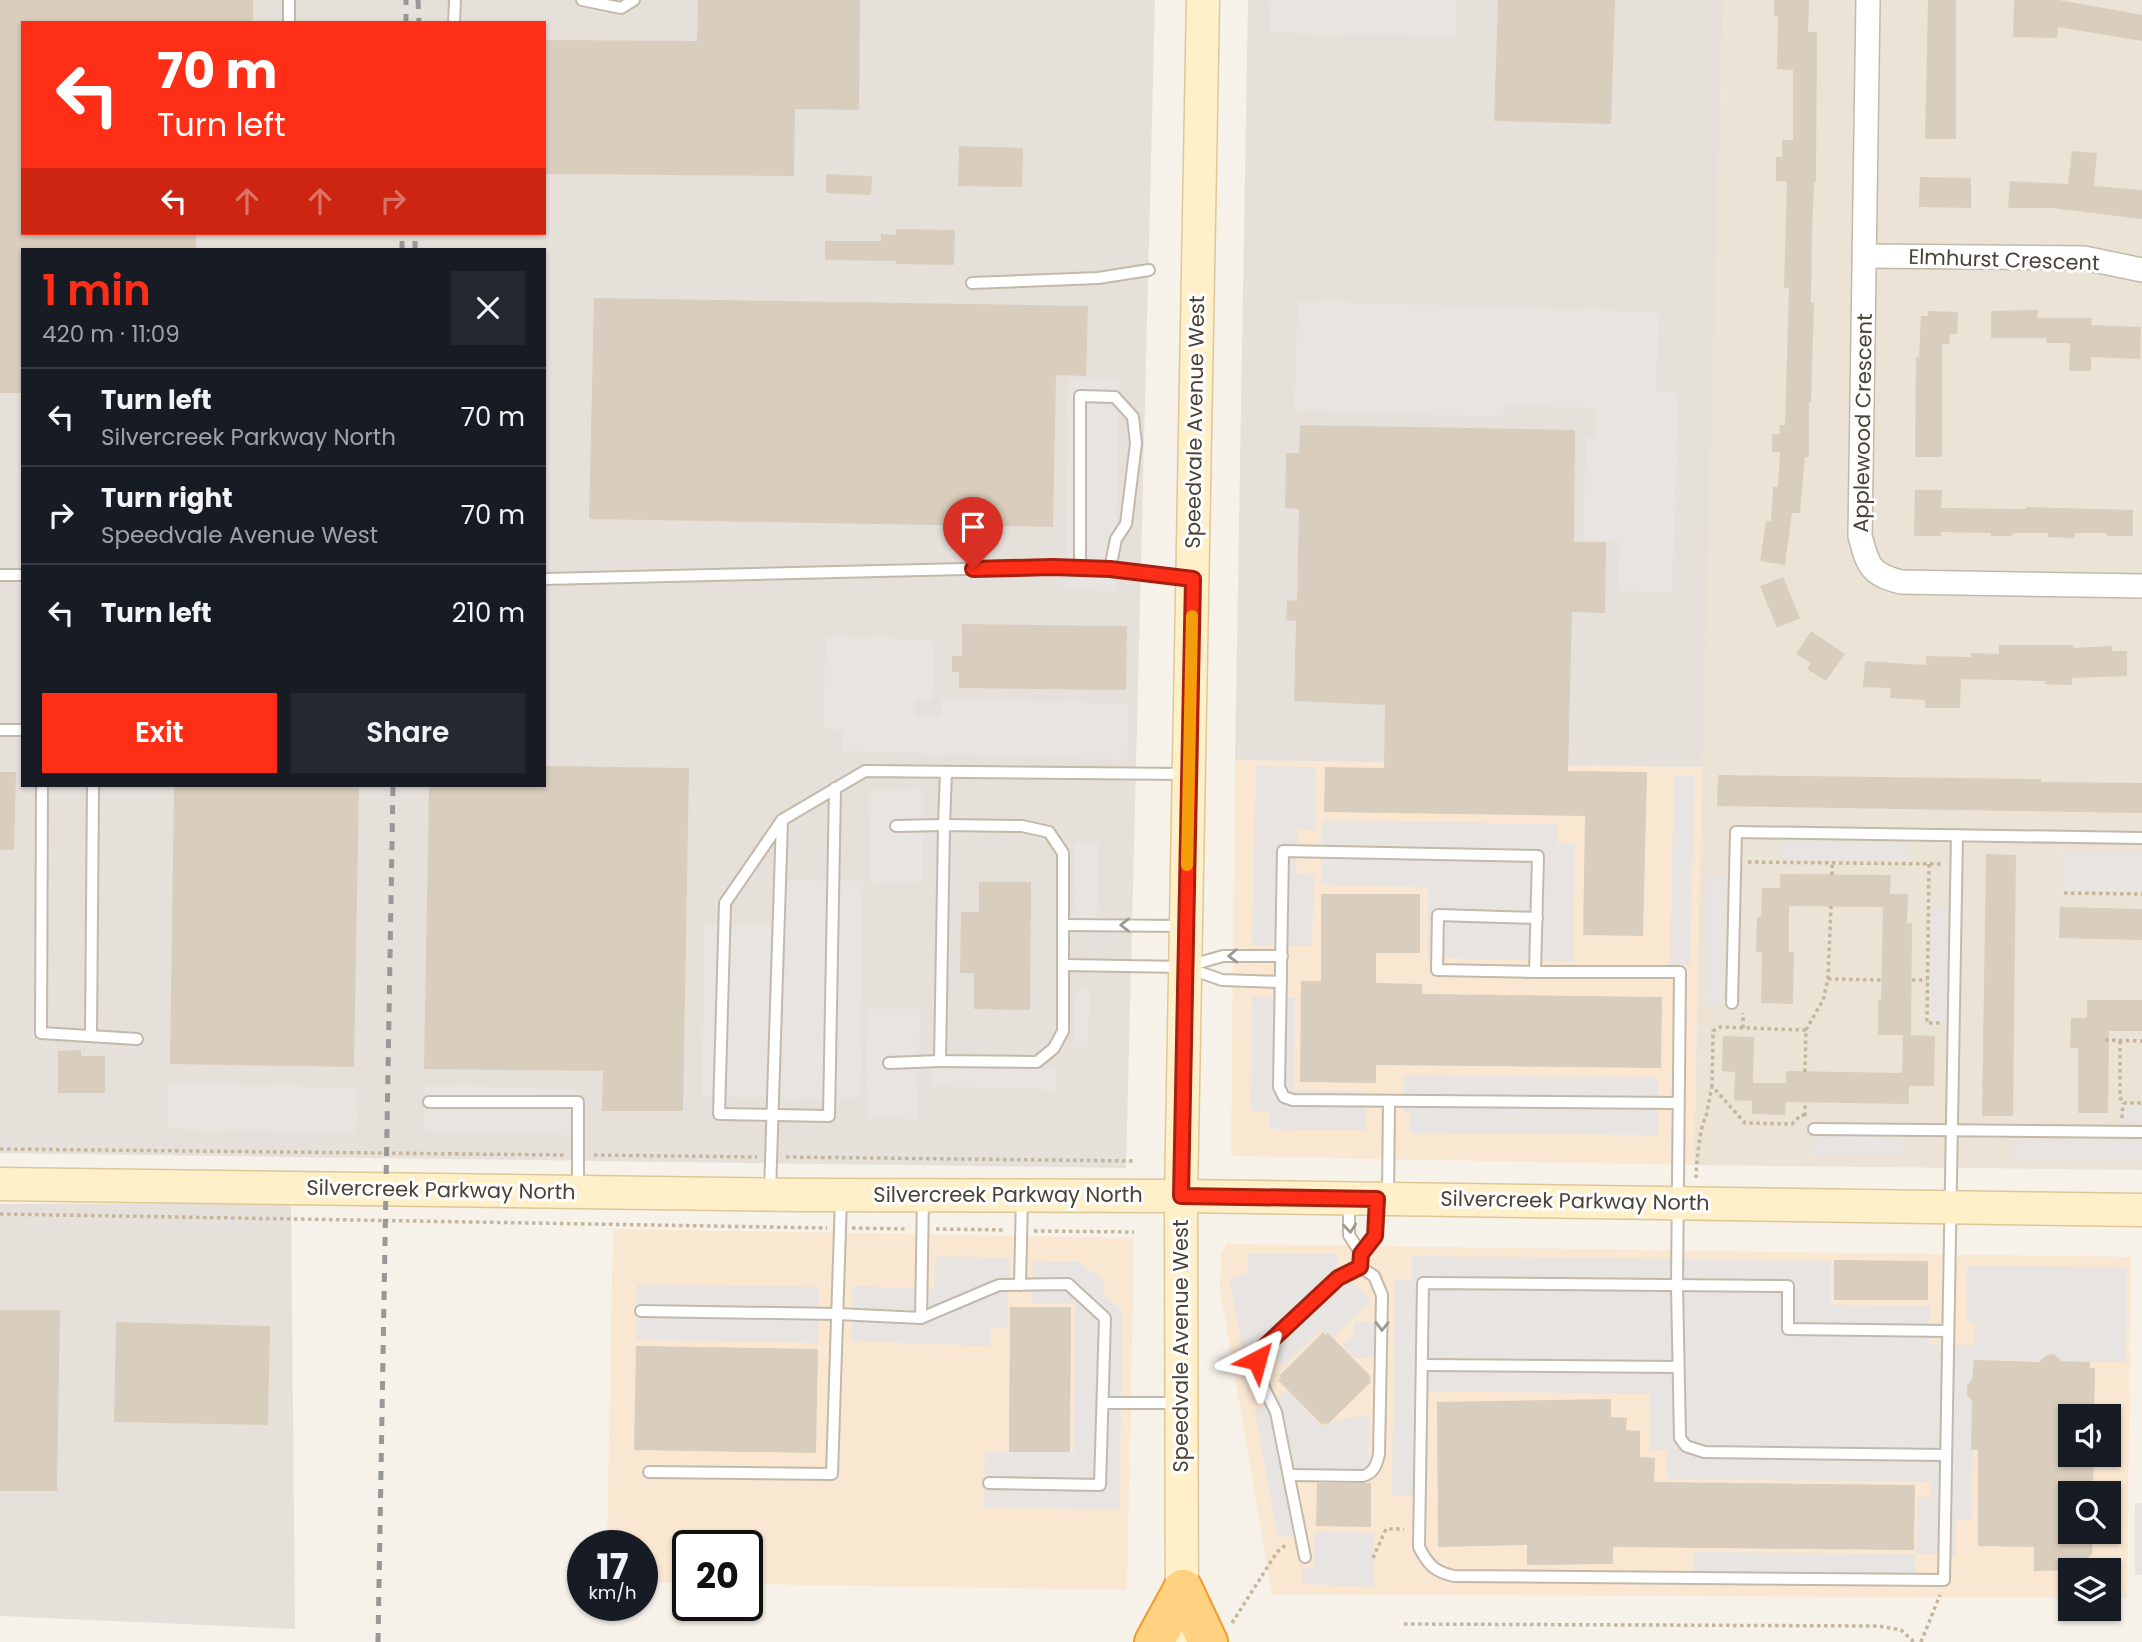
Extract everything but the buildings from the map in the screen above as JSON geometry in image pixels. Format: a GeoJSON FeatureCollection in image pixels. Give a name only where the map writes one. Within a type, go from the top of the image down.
{"type":"FeatureCollection","features":[{"type":"Feature","properties":{"kind":"highway"},"geometry":{"type":"LineString","coordinates":[[1154,1642],[1183,1589],[1219,1634]]}},
{"type":"Feature","properties":{"kind":"main road","name":"Speedvale Avenue West"},"geometry":{"type":"LineString","coordinates":[[1182,1642],[1181,1196],[1203,0]]}},
{"type":"Feature","properties":{"kind":"main road","name":"Silvercreek Parkway North"},"geometry":{"type":"LineString","coordinates":[[0,1184],[770,1195],[1181,1196],[2142,1210]]}},
{"type":"Feature","properties":{"kind":"street","name":"Applewood Crescent"},"geometry":{"type":"LineString","coordinates":[[1868,0],[1860,536],[1867,562],[1879,576],[1901,582],[2142,586]]}},
{"type":"Feature","properties":{"kind":"street","name":"Elmhurst Crescent"},"geometry":{"type":"LineString","coordinates":[[1865,256],[2084,258],[2142,270]]}},
{"type":"Feature","properties":{"kind":"lane"},"geometry":{"type":"LineString","coordinates":[[289,0],[289,21]]}},
{"type":"Feature","properties":{"kind":"lane"},"geometry":{"type":"LineString","coordinates":[[454,21],[455,0]]}},
{"type":"Feature","properties":{"kind":"lane"},"geometry":{"type":"LineString","coordinates":[[582,0],[621,8],[634,0]]}},
{"type":"Feature","properties":{"kind":"lane"},"geometry":{"type":"LineString","coordinates":[[972,283],[1098,278],[1149,270]]}},
{"type":"Feature","properties":{"kind":"lane"},"geometry":{"type":"LineString","coordinates":[[1080,569],[1080,396],[1115,397],[1133,417],[1136,443],[1126,524],[1116,539],[1110,569]]}},
{"type":"Feature","properties":{"kind":"lane"},"geometry":{"type":"LineString","coordinates":[[546,579],[1053,567],[1110,569],[1193,579]]}},
{"type":"Feature","properties":{"kind":"lane"},"geometry":{"type":"LineString","coordinates":[[0,575],[21,575]]}},
{"type":"Feature","properties":{"kind":"lane"},"geometry":{"type":"LineString","coordinates":[[0,730],[21,730]]}},
{"type":"Feature","properties":{"kind":"lane"},"geometry":{"type":"LineString","coordinates":[[835,788],[829,1116],[719,1114],[725,903],[782,820],[835,788],[864,771],[1189,774]]}},
{"type":"Feature","properties":{"kind":"lane"},"geometry":{"type":"LineString","coordinates":[[940,1061],[946,772]]}},
{"type":"Feature","properties":{"kind":"lane"},"geometry":{"type":"LineString","coordinates":[[42,787],[41,1033],[136,1040]]}},
{"type":"Feature","properties":{"kind":"lane"},"geometry":{"type":"LineString","coordinates":[[91,1036],[93,787]]}},
{"type":"Feature","properties":{"kind":"lane"},"geometry":{"type":"LineString","coordinates":[[770,1195],[782,820]]}},
{"type":"Feature","properties":{"kind":"lane"},"geometry":{"type":"LineString","coordinates":[[889,1063],[1037,1062],[1054,1048],[1063,1031],[1063,853],[1049,832],[1022,826],[895,826]]}},
{"type":"Feature","properties":{"kind":"lane"},"geometry":{"type":"LineString","coordinates":[[1732,1003],[1735,832],[2142,838]]}},
{"type":"Feature","properties":{"kind":"lane"},"geometry":{"type":"LineString","coordinates":[[1947,1332],[1788,1329],[1788,1286],[1423,1283],[1419,1547],[1426,1562],[1438,1573],[1454,1576],[1944,1580],[1957,835]]}},
{"type":"Feature","properties":{"kind":"lane"},"geometry":{"type":"LineString","coordinates":[[1535,972],[1538,856],[1283,851],[1279,1087],[1284,1097],[1293,1100],[1677,1103]]}},
{"type":"Feature","properties":{"kind":"lane"},"geometry":{"type":"LineString","coordinates":[[1536,918],[1438,915],[1437,970],[1680,972],[1677,1103],[1686,1203],[1677,1286],[1678,1367],[1680,1438],[1686,1446],[1704,1452],[1946,1455]]}},
{"type":"Feature","properties":{"kind":"lane"},"geometry":{"type":"LineString","coordinates":[[1064,925],[1186,926]]}},
{"type":"Feature","properties":{"kind":"lane"},"geometry":{"type":"LineString","coordinates":[[1064,965],[1185,967],[1223,956],[1282,956]]}},
{"type":"Feature","properties":{"kind":"lane"},"geometry":{"type":"LineString","coordinates":[[1185,967],[1223,981],[1281,982]]}},
{"type":"Feature","properties":{"kind":"lane"},"geometry":{"type":"LineString","coordinates":[[1360,1267],[1361,1254],[1375,1236],[1371,1199],[1389,1101]]}},
{"type":"Feature","properties":{"kind":"lane"},"geometry":{"type":"LineString","coordinates":[[429,1102],[579,1102],[578,1192]]}},
{"type":"Feature","properties":{"kind":"lane"},"geometry":{"type":"LineString","coordinates":[[1814,1129],[2142,1132]]}},
{"type":"Feature","properties":{"kind":"lane"},"geometry":{"type":"LineString","coordinates":[[649,1472],[832,1474],[841,1195]]}},
{"type":"Feature","properties":{"kind":"lane"},"geometry":{"type":"LineString","coordinates":[[921,1318],[923,1195]]}},
{"type":"Feature","properties":{"kind":"lane"},"geometry":{"type":"LineString","coordinates":[[1020,1285],[1022,1196]]}},
{"type":"Feature","properties":{"kind":"lane"},"geometry":{"type":"LineString","coordinates":[[1361,1254],[1349,1235],[1371,1199]]}},
{"type":"Feature","properties":{"kind":"lane"},"geometry":{"type":"LineString","coordinates":[[1305,1557],[1276,1412],[1264,1388],[1258,1355],[1338,1278],[1360,1267]]}},
{"type":"Feature","properties":{"kind":"lane"},"geometry":{"type":"LineString","coordinates":[[1289,1475],[1363,1476],[1370,1474],[1377,1465],[1382,1295],[1374,1276],[1360,1267]]}},
{"type":"Feature","properties":{"kind":"lane"},"geometry":{"type":"LineString","coordinates":[[642,1311],[921,1318],[999,1285],[1068,1284],[1105,1318],[1100,1485],[989,1483]]}},
{"type":"Feature","properties":{"kind":"lane"},"geometry":{"type":"LineString","coordinates":[[1423,1364],[1678,1367]]}},
{"type":"Feature","properties":{"kind":"lane"},"geometry":{"type":"LineString","coordinates":[[1103,1403],[1181,1403]]}},
{"type":"Feature","properties":{"kind":"path"},"geometry":{"type":"LineString","coordinates":[[1735,862],[1956,864]]}},
{"type":"Feature","properties":{"kind":"path"},"geometry":{"type":"LineString","coordinates":[[1832,863],[1832,875]]}},
{"type":"Feature","properties":{"kind":"path"},"geometry":{"type":"LineString","coordinates":[[1929,864],[1927,1023],[1954,1024]]}},
{"type":"Feature","properties":{"kind":"path"},"geometry":{"type":"LineString","coordinates":[[2064,892],[2141,893]]}},
{"type":"Feature","properties":{"kind":"path"},"geometry":{"type":"LineString","coordinates":[[1805,1072],[1806,1030],[1823,1000],[1828,979],[1831,906]]}},
{"type":"Feature","properties":{"kind":"path"},"geometry":{"type":"LineString","coordinates":[[1828,979],[1881,980]]}},
{"type":"Feature","properties":{"kind":"path"},"geometry":{"type":"LineString","coordinates":[[1912,980],[1927,980]]}},
{"type":"Feature","properties":{"kind":"path"},"geometry":{"type":"LineString","coordinates":[[1686,1203],[1712,1086],[1713,1031],[1720,1027],[1806,1030]]}},
{"type":"Feature","properties":{"kind":"path"},"geometry":{"type":"LineString","coordinates":[[2105,1041],[2142,1041]]}},
{"type":"Feature","properties":{"kind":"path"},"geometry":{"type":"LineString","coordinates":[[2120,1041],[2119,1097],[2123,1103],[2142,1102]]}},
{"type":"Feature","properties":{"kind":"path"},"geometry":{"type":"LineString","coordinates":[[1712,1086],[1745,1123],[1792,1124],[1801,1115],[1807,1116],[1805,1103]]}},
{"type":"Feature","properties":{"kind":"path"},"geometry":{"type":"LineString","coordinates":[[0,1214],[1135,1232]]}},
{"type":"Feature","properties":{"kind":"path"},"geometry":{"type":"LineString","coordinates":[[1373,1558],[1386,1529],[1420,1529]]}},
{"type":"Feature","properties":{"kind":"path"},"geometry":{"type":"LineString","coordinates":[[1219,1634],[1277,1552],[1285,1545],[1302,1542]]}},
{"type":"Feature","properties":{"kind":"path"},"geometry":{"type":"LineString","coordinates":[[1921,1642],[1936,1608],[1944,1580]]}},
{"type":"Feature","properties":{"kind":"path"},"geometry":{"type":"LineString","coordinates":[[1404,1624],[1878,1626],[1901,1630],[1914,1642]]}},
{"type":"Feature","properties":{"kind":"shaded area"},"geometry":{"type":"Polygon","coordinates":[[[0,0],[1155,0],[1126,1168],[0,1153],[0,0]]]}},
{"type":"Feature","properties":{"kind":"shaded area"},"geometry":{"type":"Polygon","coordinates":[[[1248,0],[1723,0],[1702,767],[1235,760],[1248,0]]]}},
{"type":"Feature","properties":{"kind":"shaded area"},"geometry":{"type":"Polygon","coordinates":[[[1271,0],[1457,0],[1456,36],[1270,33],[1271,0]]]}},
{"type":"Feature","properties":{"kind":"shaded area"},"geometry":{"type":"Polygon","coordinates":[[[1723,0],[2142,0],[2142,1170],[1694,1165],[1702,747],[1723,0]]]}},
{"type":"Feature","properties":{"kind":"shaded area"},"geometry":{"type":"Polygon","coordinates":[[[1298,301],[1659,312],[1656,391],[1679,392],[1672,593],[1618,591],[1619,541],[1583,539],[1586,438],[1596,438],[1596,408],[1504,405],[1503,417],[1294,410],[1298,301]]]}},
{"type":"Feature","properties":{"kind":"shaded area"},"geometry":{"type":"Polygon","coordinates":[[[1068,379],[1119,379],[1116,591],[1065,590],[1068,379]]]}},
{"type":"Feature","properties":{"kind":"shaded area"},"geometry":{"type":"Polygon","coordinates":[[[826,636],[935,640],[933,700],[915,699],[915,716],[941,716],[942,698],[1129,704],[1127,760],[842,751],[842,730],[823,729],[826,636]]]}},
{"type":"Feature","properties":{"kind":"shaded area"},"geometry":{"type":"Polygon","coordinates":[[[1235,760],[1702,767],[1694,1165],[1231,1156],[1235,760]]]}},
{"type":"Feature","properties":{"kind":"shaded area"},"geometry":{"type":"Polygon","coordinates":[[[1256,766],[1316,767],[1315,830],[1298,830],[1296,874],[1314,875],[1312,946],[1252,945],[1256,766]]]}},
{"type":"Feature","properties":{"kind":"shaded area"},"geometry":{"type":"Polygon","coordinates":[[[1674,775],[1695,775],[1690,965],[1670,965],[1674,775]]]}},
{"type":"Feature","properties":{"kind":"shaded area"},"geometry":{"type":"Polygon","coordinates":[[[871,789],[923,790],[922,883],[870,882],[871,789]]]}},
{"type":"Feature","properties":{"kind":"shaded area"},"geometry":{"type":"Polygon","coordinates":[[[1322,820],[1557,824],[1557,843],[1575,843],[1573,961],[1427,958],[1428,887],[1321,885],[1322,820]]]}},
{"type":"Feature","properties":{"kind":"shaded area"},"geometry":{"type":"Polygon","coordinates":[[[1074,842],[1098,842],[1097,925],[1073,925],[1074,842]]]}},
{"type":"Feature","properties":{"kind":"shaded area"},"geometry":{"type":"Polygon","coordinates":[[[1779,842],[1907,843],[1907,861],[1779,859],[1779,842]]]}},
{"type":"Feature","properties":{"kind":"shaded area"},"geometry":{"type":"Polygon","coordinates":[[[2062,851],[2142,852],[2142,892],[2062,891],[2062,851]]]}},
{"type":"Feature","properties":{"kind":"shaded area"},"geometry":{"type":"Polygon","coordinates":[[[1707,875],[1725,875],[1723,1005],[1705,1005],[1707,875]]]}},
{"type":"Feature","properties":{"kind":"shaded area"},"geometry":{"type":"Polygon","coordinates":[[[784,880],[863,881],[860,1099],[702,1097],[704,926],[783,926],[784,880]]]}},
{"type":"Feature","properties":{"kind":"shaded area"},"geometry":{"type":"Polygon","coordinates":[[[1931,908],[1948,908],[1947,1022],[1929,1021],[1931,908]]]}},
{"type":"Feature","properties":{"kind":"shaded area"},"geometry":{"type":"Polygon","coordinates":[[[1075,990],[1090,990],[1088,1047],[1073,1047],[1075,990]]]}},
{"type":"Feature","properties":{"kind":"shaded area"},"geometry":{"type":"Polygon","coordinates":[[[1252,997],[1295,998],[1294,1090],[1366,1091],[1366,1130],[1270,1129],[1270,1112],[1251,1111],[1252,997]]]}},
{"type":"Feature","properties":{"kind":"shaded area"},"geometry":{"type":"Polygon","coordinates":[[[868,1009],[920,1009],[918,1119],[867,1118],[868,1009]]]}},
{"type":"Feature","properties":{"kind":"shaded area"},"geometry":{"type":"Polygon","coordinates":[[[932,1064],[1057,1069],[1056,1090],[931,1086],[932,1064]]]}},
{"type":"Feature","properties":{"kind":"shaded area"},"geometry":{"type":"Polygon","coordinates":[[[1404,1075],[1658,1077],[1658,1135],[1410,1133],[1410,1112],[1403,1112],[1404,1075]]]}},
{"type":"Feature","properties":{"kind":"shaded area"},"geometry":{"type":"Polygon","coordinates":[[[168,1083],[357,1088],[356,1133],[167,1129],[168,1083]]]}},
{"type":"Feature","properties":{"kind":"shaded area"},"geometry":{"type":"Polygon","coordinates":[[[425,1085],[575,1089],[574,1135],[424,1131],[425,1085]]]}},
{"type":"Feature","properties":{"kind":"shaded area"},"geometry":{"type":"Polygon","coordinates":[[[2124,1105],[2142,1105],[2142,1123],[2124,1123],[2124,1105]]]}},
{"type":"Feature","properties":{"kind":"shaded area"},"geometry":{"type":"Polygon","coordinates":[[[1813,1135],[1904,1136],[1903,1156],[1812,1155],[1813,1135]]]}},
{"type":"Feature","properties":{"kind":"shaded area"},"geometry":{"type":"Polygon","coordinates":[[[2013,1141],[2142,1142],[2142,1160],[2012,1159],[2013,1141]]]}},
{"type":"Feature","properties":{"kind":"shaded area"},"geometry":{"type":"Polygon","coordinates":[[[291,1203],[295,1629],[0,1616],[0,1204],[291,1203]]]}},
{"type":"Feature","properties":{"kind":"shaded area"},"geometry":{"type":"Polygon","coordinates":[[[613,1229],[1134,1238],[1127,1590],[763,1584],[763,1530],[672,1530],[672,1583],[658,1582],[658,1530],[607,1530],[613,1229]]]}},
{"type":"Feature","properties":{"kind":"shaded area"},"geometry":{"type":"Polygon","coordinates":[[[1227,1244],[2131,1257],[2127,1598],[2121,1598],[2121,1558],[2058,1558],[2058,1598],[1272,1594],[1220,1289],[1221,1255],[1227,1244]]]}},
{"type":"Feature","properties":{"kind":"shaded area"},"geometry":{"type":"Polygon","coordinates":[[[1247,1254],[1337,1254],[1337,1266],[1371,1301],[1332,1339],[1322,1329],[1283,1366],[1260,1342],[1244,1356],[1229,1279],[1248,1274],[1247,1254]]]}},
{"type":"Feature","properties":{"kind":"shaded area"},"geometry":{"type":"Polygon","coordinates":[[[936,1256],[1010,1258],[1007,1328],[991,1327],[990,1346],[851,1341],[853,1286],[934,1289],[936,1256]]]}},
{"type":"Feature","properties":{"kind":"shaded area"},"geometry":{"type":"Polygon","coordinates":[[[1412,1256],[1831,1261],[1831,1305],[1930,1306],[1929,1344],[1974,1345],[1975,1322],[1967,1321],[1967,1266],[2127,1267],[2126,1362],[1974,1360],[1972,1520],[1956,1520],[1956,1555],[1916,1554],[1917,1497],[1931,1497],[1931,1482],[1667,1479],[1667,1450],[1650,1450],[1650,1394],[1418,1391],[1416,1496],[1392,1496],[1395,1280],[1412,1280],[1412,1256]]]}},
{"type":"Feature","properties":{"kind":"shaded area"},"geometry":{"type":"Polygon","coordinates":[[[1033,1261],[1080,1262],[1104,1281],[1103,1295],[1122,1310],[1120,1509],[984,1508],[985,1452],[1074,1452],[1075,1304],[1032,1303],[1033,1261]]]}},
{"type":"Feature","properties":{"kind":"shaded area"},"geometry":{"type":"Polygon","coordinates":[[[637,1284],[819,1287],[818,1343],[636,1340],[637,1284]]]}},
{"type":"Feature","properties":{"kind":"shaded area"},"geometry":{"type":"Polygon","coordinates":[[[1354,1322],[1380,1322],[1379,1358],[1354,1358],[1343,1345],[1354,1335],[1354,1322]]]}},
{"type":"Feature","properties":{"kind":"shaded area"},"geometry":{"type":"Polygon","coordinates":[[[1287,1390],[1322,1427],[1327,1423],[1369,1414],[1369,1470],[1311,1469],[1284,1473],[1295,1535],[1278,1538],[1255,1412],[1287,1390]]]}},
{"type":"Feature","properties":{"kind":"shaded area"},"geometry":{"type":"Polygon","coordinates":[[[2135,1503],[2142,1503],[2142,1575],[2135,1575],[2135,1503]]]}},
{"type":"Feature","properties":{"kind":"shaded area"},"geometry":{"type":"Polygon","coordinates":[[[1315,1531],[1374,1533],[1373,1587],[1302,1584],[1303,1568],[1313,1568],[1315,1531]]]}},
{"type":"Feature","properties":{"kind":"shaded area"},"geometry":{"type":"Polygon","coordinates":[[[1694,1552],[1915,1554],[1915,1580],[1693,1578],[1694,1552]]]}},
{"type":"Feature","properties":{"kind":"railway"},"geometry":{"type":"LineString","coordinates":[[406,0],[406,21]]}},
{"type":"Feature","properties":{"kind":"railway"},"geometry":{"type":"LineString","coordinates":[[418,0],[419,21]]}},
{"type":"Feature","properties":{"kind":"railway"},"geometry":{"type":"LineString","coordinates":[[402,235],[402,248]]}},
{"type":"Feature","properties":{"kind":"railway"},"geometry":{"type":"LineString","coordinates":[[415,235],[415,248]]}},
{"type":"Feature","properties":{"kind":"railway"},"geometry":{"type":"LineString","coordinates":[[378,1642],[393,787]]}},
{"type":"Feature","properties":{"kind":"slow traffic"},"geometry":{"type":"LineString","coordinates":[[1187,865],[1192,616]]}},
{"type":"Feature","properties":{"kind":"route"},"geometry":{"type":"LineString","coordinates":[[973,569],[1110,569],[1193,579],[1181,1196],[1377,1199],[1375,1236],[1361,1254],[1360,1267],[1338,1278],[1259,1352],[1257,1360]]}}]}
